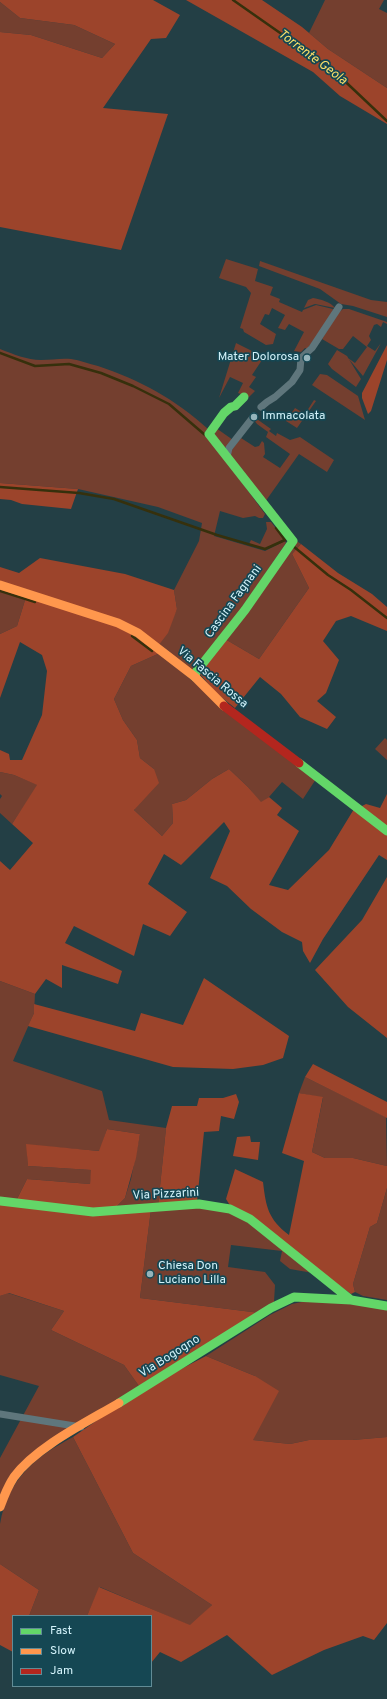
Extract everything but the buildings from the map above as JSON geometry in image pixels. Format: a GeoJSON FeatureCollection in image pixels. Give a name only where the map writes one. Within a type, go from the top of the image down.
{"type":"FeatureCollection","features":[{"type":"Feature","properties":{"kind":"street"},"geometry":{"type":"LineString","coordinates":[[261,407],[292,382],[300,370],[301,358],[312,348],[339,307]]}},
{"type":"Feature","properties":{"kind":"street"},"geometry":{"type":"LineString","coordinates":[[227,457],[209,434],[224,413],[244,398]]}},
{"type":"Feature","properties":{"kind":"street"},"geometry":{"type":"LineString","coordinates":[[227,457],[229,448],[254,416]]}},
{"type":"Feature","properties":{"kind":"street","name":"Cascina Fagnani"},"geometry":{"type":"LineString","coordinates":[[194,677],[196,672],[245,610],[293,541],[227,457]]}},
{"type":"Feature","properties":{"kind":"street","name":"Via Fascia Rossa"},"geometry":{"type":"LineString","coordinates":[[0,585],[118,622],[138,632],[194,677],[225,706],[387,831]]}},
{"type":"Feature","properties":{"kind":"street","name":"Via Pizzarini"},"geometry":{"type":"LineString","coordinates":[[0,1201],[93,1212],[199,1204],[230,1209],[250,1219],[351,1300]]}},
{"type":"Feature","properties":{"kind":"street","name":"Via Bogogno"},"geometry":{"type":"LineString","coordinates":[[0,1506],[11,1480],[27,1462],[57,1440],[81,1427],[271,1308],[294,1297],[351,1300],[387,1306]]}},
{"type":"Feature","properties":{"kind":"street"},"geometry":{"type":"LineString","coordinates":[[0,1414],[81,1427]]}},
{"type":"Feature","properties":{"kind":"shaded area"},"geometry":{"type":"Polygon","coordinates":[[[0,0],[153,0],[180,15],[166,38],[151,39],[103,108],[168,114],[121,250],[0,227],[0,32],[31,35],[102,58],[115,44],[74,25],[20,18],[0,2],[0,0]]]}},
{"type":"Feature","properties":{"kind":"shaded area"},"geometry":{"type":"Polygon","coordinates":[[[186,0],[262,0],[302,27],[328,49],[387,88],[387,124],[340,96],[313,72],[186,0]]]}},
{"type":"Feature","properties":{"kind":"shaded area"},"geometry":{"type":"Polygon","coordinates":[[[325,0],[384,0],[379,9],[387,13],[387,88],[328,49],[309,33],[325,0]]]}},
{"type":"Feature","properties":{"kind":"shaded area"},"geometry":{"type":"Polygon","coordinates":[[[0,2],[20,18],[74,25],[115,44],[102,58],[31,35],[0,32],[0,2]]]}},
{"type":"Feature","properties":{"kind":"shaded area"},"geometry":{"type":"Polygon","coordinates":[[[226,259],[258,269],[255,281],[273,287],[270,295],[280,299],[279,302],[302,312],[303,310],[316,305],[333,309],[332,316],[307,349],[305,348],[301,352],[294,351],[304,332],[289,324],[285,330],[278,328],[285,315],[272,308],[269,315],[265,314],[260,324],[276,334],[273,344],[266,345],[240,328],[251,293],[246,287],[219,278],[226,259]]]}},
{"type":"Feature","properties":{"kind":"shaded area"},"geometry":{"type":"Polygon","coordinates":[[[260,261],[371,300],[387,302],[387,317],[353,306],[341,304],[320,289],[259,266],[260,261]]]}},
{"type":"Feature","properties":{"kind":"shaded area"},"geometry":{"type":"Polygon","coordinates":[[[313,298],[328,302],[335,308],[315,304],[304,308],[308,300],[313,298]]]}},
{"type":"Feature","properties":{"kind":"shaded area"},"geometry":{"type":"Polygon","coordinates":[[[343,309],[349,309],[387,322],[387,324],[383,322],[381,327],[377,324],[374,325],[369,336],[371,340],[367,346],[375,351],[381,343],[363,376],[348,358],[355,363],[367,347],[353,336],[343,349],[339,349],[322,339],[338,313],[343,309]]]}},
{"type":"Feature","properties":{"kind":"shaded area"},"geometry":{"type":"Polygon","coordinates":[[[236,343],[264,357],[252,375],[256,377],[249,387],[255,391],[249,397],[238,393],[243,383],[230,377],[219,398],[236,343]]]}},
{"type":"Feature","properties":{"kind":"shaded area"},"geometry":{"type":"Polygon","coordinates":[[[387,345],[387,360],[371,411],[368,414],[362,398],[362,393],[387,345]]]}},
{"type":"Feature","properties":{"kind":"shaded area"},"geometry":{"type":"Polygon","coordinates":[[[0,349],[31,359],[71,359],[98,366],[143,384],[183,408],[208,429],[205,432],[265,514],[263,518],[255,516],[243,518],[220,511],[214,536],[265,551],[285,541],[286,543],[227,630],[191,673],[158,646],[177,609],[174,590],[199,541],[202,523],[158,507],[78,489],[0,483],[0,349]]]}},
{"type":"Feature","properties":{"kind":"shaded area"},"geometry":{"type":"Polygon","coordinates":[[[337,350],[347,356],[361,379],[356,387],[332,369],[328,364],[337,350]]]}},
{"type":"Feature","properties":{"kind":"shaded area"},"geometry":{"type":"Polygon","coordinates":[[[320,374],[327,375],[358,396],[365,420],[312,385],[320,374]]]}},
{"type":"Feature","properties":{"kind":"shaded area"},"geometry":{"type":"Polygon","coordinates":[[[314,400],[316,401],[297,428],[286,421],[295,408],[305,414],[314,400]]]}},
{"type":"Feature","properties":{"kind":"shaded area"},"geometry":{"type":"Polygon","coordinates":[[[254,417],[271,429],[269,431],[276,436],[277,433],[290,440],[300,437],[334,460],[327,472],[299,454],[265,502],[230,458],[230,452],[241,438],[255,447],[259,446],[262,441],[264,443],[265,454],[263,457],[280,468],[290,454],[266,437],[268,432],[257,424],[254,417]]]}},
{"type":"Feature","properties":{"kind":"shaded area"},"geometry":{"type":"Polygon","coordinates":[[[216,428],[233,440],[224,449],[213,438],[216,428]]]}},
{"type":"Feature","properties":{"kind":"shaded area"},"geometry":{"type":"Polygon","coordinates":[[[0,483],[78,489],[71,509],[22,504],[11,500],[0,499],[0,483]]]}},
{"type":"Feature","properties":{"kind":"shaded area"},"geometry":{"type":"Polygon","coordinates":[[[266,522],[271,522],[284,539],[265,549],[249,544],[251,540],[260,544],[267,529],[266,522]]]}},
{"type":"Feature","properties":{"kind":"shaded area"},"geometry":{"type":"Polygon","coordinates":[[[295,540],[301,544],[292,554],[309,588],[259,659],[225,639],[295,540]]]}},
{"type":"Feature","properties":{"kind":"shaded area"},"geometry":{"type":"Polygon","coordinates":[[[301,544],[338,573],[372,594],[387,607],[387,631],[351,616],[336,621],[323,641],[339,660],[326,693],[317,701],[336,717],[327,729],[300,717],[281,694],[260,677],[235,708],[216,693],[200,674],[225,639],[259,659],[309,588],[292,554],[301,544]]]}},
{"type":"Feature","properties":{"kind":"shaded area"},"geometry":{"type":"Polygon","coordinates":[[[40,558],[125,574],[174,590],[177,609],[168,633],[158,646],[140,631],[0,583],[0,567],[19,573],[40,558]]]}},
{"type":"Feature","properties":{"kind":"shaded area"},"geometry":{"type":"Polygon","coordinates":[[[0,589],[26,597],[17,626],[0,634],[0,589]]]}},
{"type":"Feature","properties":{"kind":"shaded area"},"geometry":{"type":"Polygon","coordinates":[[[26,597],[117,625],[160,653],[131,666],[114,699],[123,720],[137,740],[140,758],[154,769],[159,783],[134,810],[162,836],[173,823],[172,804],[186,800],[212,779],[229,769],[261,802],[269,797],[282,808],[277,815],[299,831],[269,885],[288,890],[329,850],[354,809],[387,834],[387,860],[379,855],[323,939],[310,963],[303,951],[302,942],[282,932],[251,909],[227,886],[210,878],[230,831],[224,822],[181,865],[164,854],[148,884],[187,912],[170,936],[143,924],[134,956],[74,926],[65,943],[122,971],[118,984],[62,965],[62,988],[46,979],[35,994],[0,981],[0,861],[10,870],[33,843],[12,824],[37,785],[14,775],[0,772],[0,750],[9,754],[10,760],[22,760],[42,715],[47,671],[42,655],[20,642],[0,698],[0,634],[17,626],[26,597]]]}},
{"type":"Feature","properties":{"kind":"shaded area"},"geometry":{"type":"Polygon","coordinates":[[[160,653],[224,708],[316,779],[303,799],[282,782],[269,797],[261,803],[248,787],[229,769],[212,779],[186,800],[172,804],[173,823],[162,836],[134,810],[154,769],[140,758],[137,740],[123,720],[114,699],[131,666],[160,653]]]}},
{"type":"Feature","properties":{"kind":"shaded area"},"geometry":{"type":"Polygon","coordinates":[[[385,738],[387,740],[387,760],[375,749],[385,738]]]}},
{"type":"Feature","properties":{"kind":"shaded area"},"geometry":{"type":"Polygon","coordinates":[[[0,772],[14,775],[38,785],[12,824],[0,813],[0,799],[2,796],[0,794],[0,772]]]}},
{"type":"Feature","properties":{"kind":"shaded area"},"geometry":{"type":"Polygon","coordinates":[[[387,794],[387,827],[360,807],[366,804],[380,808],[387,794]]]}},
{"type":"Feature","properties":{"kind":"shaded area"},"geometry":{"type":"Polygon","coordinates":[[[387,877],[387,1038],[348,1007],[315,970],[362,920],[387,877]]]}},
{"type":"Feature","properties":{"kind":"shaded area"},"geometry":{"type":"Polygon","coordinates":[[[204,978],[289,1036],[283,1058],[263,1065],[233,1069],[173,1067],[28,1026],[34,1013],[34,1004],[135,1031],[141,1013],[183,1025],[204,978]]]}},
{"type":"Feature","properties":{"kind":"shaded area"},"geometry":{"type":"Polygon","coordinates":[[[0,981],[35,994],[34,1013],[13,1061],[102,1091],[109,1120],[166,1128],[158,1206],[116,1207],[125,1198],[131,1179],[140,1134],[107,1129],[100,1151],[27,1145],[28,1166],[92,1170],[90,1184],[27,1179],[16,1201],[0,1199],[0,981]]]}},
{"type":"Feature","properties":{"kind":"shaded area"},"geometry":{"type":"Polygon","coordinates":[[[313,1064],[387,1102],[387,1118],[305,1077],[313,1064]]]}},
{"type":"Feature","properties":{"kind":"shaded area"},"geometry":{"type":"Polygon","coordinates":[[[305,1077],[386,1117],[387,1166],[353,1158],[325,1158],[312,1152],[323,1098],[299,1093],[305,1077]]]}},
{"type":"Feature","properties":{"kind":"shaded area"},"geometry":{"type":"Polygon","coordinates":[[[299,1093],[323,1097],[312,1152],[325,1158],[353,1158],[387,1166],[387,1188],[377,1223],[370,1227],[353,1284],[355,1292],[351,1294],[231,1207],[226,1199],[235,1169],[263,1182],[265,1199],[269,1212],[276,1223],[289,1235],[304,1161],[282,1153],[299,1093]]]}},
{"type":"Feature","properties":{"kind":"shaded area"},"geometry":{"type":"Polygon","coordinates":[[[236,1094],[239,1102],[234,1119],[221,1116],[219,1131],[204,1132],[197,1202],[158,1206],[166,1128],[172,1106],[197,1106],[199,1098],[223,1098],[236,1094]]]}},
{"type":"Feature","properties":{"kind":"shaded area"},"geometry":{"type":"Polygon","coordinates":[[[107,1129],[140,1134],[136,1158],[125,1198],[116,1207],[101,1210],[16,1201],[27,1179],[90,1184],[91,1170],[28,1166],[26,1144],[99,1151],[107,1129]]]}},
{"type":"Feature","properties":{"kind":"shaded area"},"geometry":{"type":"Polygon","coordinates":[[[250,1136],[251,1142],[260,1142],[258,1160],[233,1156],[237,1137],[250,1136]]]}},
{"type":"Feature","properties":{"kind":"shaded area"},"geometry":{"type":"Polygon","coordinates":[[[387,1188],[387,1300],[363,1296],[355,1292],[353,1284],[370,1227],[377,1223],[387,1188]]]}},
{"type":"Feature","properties":{"kind":"shaded area"},"geometry":{"type":"Polygon","coordinates":[[[0,1202],[93,1213],[151,1209],[140,1298],[260,1313],[139,1386],[124,1365],[51,1330],[64,1311],[9,1293],[0,1296],[0,1202]]]}},
{"type":"Feature","properties":{"kind":"shaded area"},"geometry":{"type":"Polygon","coordinates":[[[201,1207],[230,1212],[248,1220],[313,1273],[290,1269],[280,1261],[282,1251],[231,1245],[228,1267],[265,1272],[275,1285],[274,1302],[260,1313],[140,1298],[151,1209],[201,1207]]]}},
{"type":"Feature","properties":{"kind":"shaded area"},"geometry":{"type":"Polygon","coordinates":[[[8,1293],[64,1311],[51,1330],[124,1365],[139,1386],[23,1461],[9,1477],[0,1495],[0,1458],[39,1386],[0,1375],[0,1296],[8,1293]]]}},
{"type":"Feature","properties":{"kind":"shaded area"},"geometry":{"type":"Polygon","coordinates":[[[311,1300],[387,1308],[387,1437],[353,1440],[309,1440],[290,1444],[253,1440],[255,1376],[206,1356],[270,1315],[292,1304],[311,1300]]]}},
{"type":"Feature","properties":{"kind":"shaded area"},"geometry":{"type":"Polygon","coordinates":[[[206,1356],[255,1376],[279,1391],[253,1440],[290,1444],[309,1440],[353,1440],[387,1437],[387,1623],[374,1640],[363,1636],[324,1650],[272,1675],[227,1635],[181,1662],[160,1652],[152,1662],[152,1615],[87,1615],[99,1587],[190,1625],[212,1605],[133,1553],[73,1437],[141,1390],[206,1356]]]}},
{"type":"Feature","properties":{"kind":"shaded area"},"geometry":{"type":"Polygon","coordinates":[[[73,1437],[133,1553],[212,1605],[191,1626],[100,1587],[87,1615],[29,1615],[39,1590],[0,1564],[0,1524],[9,1494],[25,1471],[35,1461],[73,1437]]]}},
{"type":"Feature","properties":{"kind":"shaded area"},"geometry":{"type":"Polygon","coordinates":[[[0,1564],[39,1590],[29,1615],[12,1615],[12,1651],[0,1645],[0,1564]]]}},
{"type":"Feature","properties":{"kind":"waterway","name":"Torrente Geola"},"geometry":{"type":"LineString","coordinates":[[233,0],[333,70],[387,121]]}},
{"type":"Feature","properties":{"kind":"waterway"},"geometry":{"type":"LineString","coordinates":[[0,353],[35,366],[69,364],[101,373],[133,386],[169,404],[205,435]]}},
{"type":"Feature","properties":{"kind":"waterway"},"geometry":{"type":"LineString","coordinates":[[0,487],[79,493],[114,499],[217,535],[265,549],[285,540],[276,528]]}},
{"type":"Feature","properties":{"kind":"waterway"},"geometry":{"type":"LineString","coordinates":[[293,546],[328,575],[351,590],[387,618]]}},
{"type":"Feature","properties":{"kind":"waterway"},"geometry":{"type":"LineString","coordinates":[[0,591],[35,602]]}},
{"type":"Feature","properties":{"kind":"waterway"},"geometry":{"type":"LineString","coordinates":[[132,636],[152,651]]}},
{"type":"Feature","properties":{"kind":"traffic: fast"},"geometry":{"type":"LineString","coordinates":[[195,677],[196,672],[245,610],[293,541],[209,434],[224,413],[231,407],[235,406],[244,397]]}},
{"type":"Feature","properties":{"kind":"traffic: fast"},"geometry":{"type":"LineString","coordinates":[[299,763],[387,831]]}},
{"type":"Feature","properties":{"kind":"traffic: fast"},"geometry":{"type":"LineString","coordinates":[[0,1201],[93,1212],[199,1204],[230,1209],[250,1219],[351,1300]]}},
{"type":"Feature","properties":{"kind":"traffic: fast"},"geometry":{"type":"LineString","coordinates":[[119,1403],[271,1308],[294,1297],[351,1300],[387,1306]]}},
{"type":"Feature","properties":{"kind":"traffic: slow"},"geometry":{"type":"LineString","coordinates":[[0,585],[118,623],[138,633],[195,677],[224,706]]}},
{"type":"Feature","properties":{"kind":"traffic: slow"},"geometry":{"type":"LineString","coordinates":[[0,1507],[6,1491],[14,1477],[35,1455],[48,1445],[119,1403]]}},
{"type":"Feature","properties":{"kind":"traffic: jam"},"geometry":{"type":"LineString","coordinates":[[224,706],[299,763]]}},
{"type":"Feature","properties":{"kind":"place","name":"Mater Dolorosa"},"geometry":{"type":"Point","coordinates":[307,358]}},
{"type":"Feature","properties":{"kind":"place","name":"Immacolata"},"geometry":{"type":"Point","coordinates":[254,417]}},
{"type":"Feature","properties":{"kind":"place","name":"Chiesa Don Luciano Lilla"},"geometry":{"type":"Point","coordinates":[150,1274]}}]}
